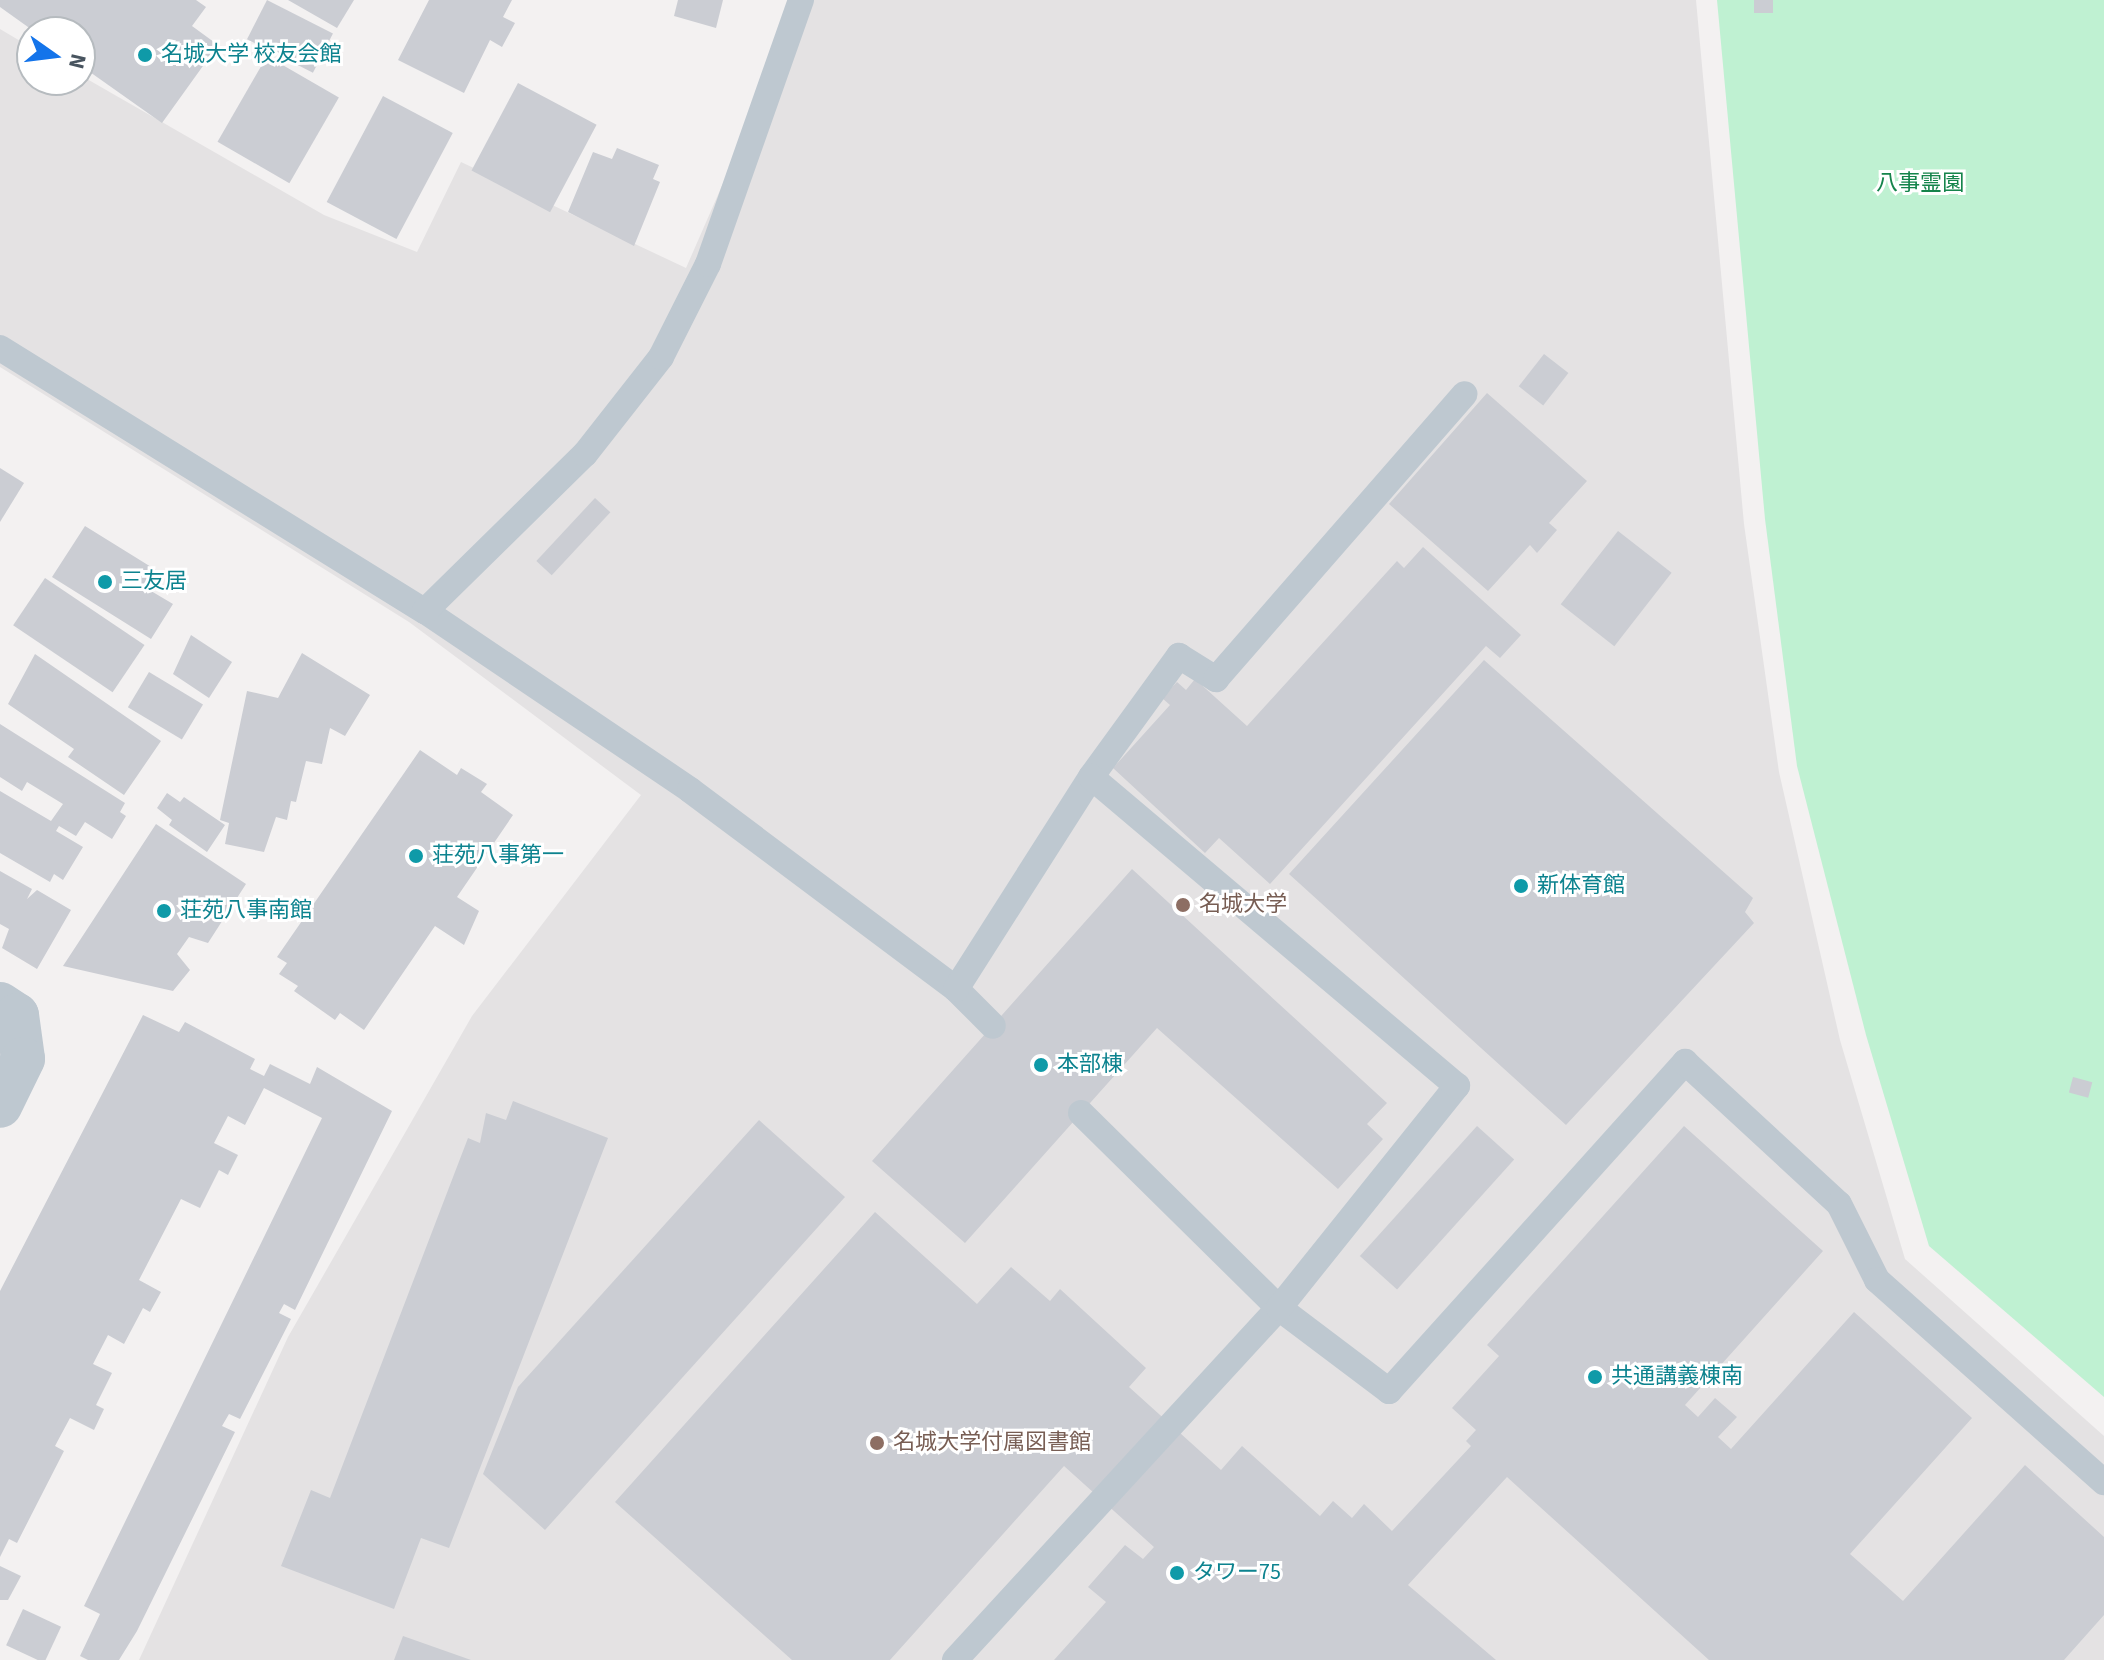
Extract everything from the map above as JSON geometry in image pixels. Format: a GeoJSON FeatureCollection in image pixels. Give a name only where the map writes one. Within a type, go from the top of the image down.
{"type":"FeatureCollection","features":[{"type":"Feature","properties":{"kind":"street"},"geometry":{"type":"LineString","coordinates":[[0,1004],[17,1015],[23,1059],[0,1106]]}},
{"type":"Feature","properties":{"kind":"lane"},"geometry":{"type":"LineString","coordinates":[[425,611],[585,454],[661,357],[708,264],[801,0]]}},
{"type":"Feature","properties":{"kind":"lane"},"geometry":{"type":"LineString","coordinates":[[0,348],[425,611],[690,790],[956,989],[993,1026]]}},
{"type":"Feature","properties":{"kind":"lane"},"geometry":{"type":"LineString","coordinates":[[956,989],[1091,777],[1179,656],[1216,679],[1465,394]]}},
{"type":"Feature","properties":{"kind":"lane"},"geometry":{"type":"LineString","coordinates":[[955,1660],[1279,1308],[1457,1086],[1091,777]]}},
{"type":"Feature","properties":{"kind":"lane"},"geometry":{"type":"LineString","coordinates":[[1081,1113],[1279,1308],[1389,1391],[1685,1062],[1839,1204],[1877,1280],[2104,1482]]}},
{"type":"Feature","properties":{"kind":"shaded area","name":"名城大学"},"geometry":{"type":"Polygon","coordinates":[[[788,0],[1696,0],[1744,524],[1779,772],[1840,1040],[1905,1259],[2104,1436],[2104,1660],[139,1660],[288,1337],[472,1016],[641,795],[409,622],[0,367],[0,29],[16,38],[16,96],[96,96],[96,84],[324,215],[417,252],[461,162],[686,268],[752,117],[788,0]]]}},
{"type":"Feature","properties":{"kind":"green space","name":"八事霊園"},"geometry":{"type":"Polygon","coordinates":[[[1717,0],[2104,0],[2104,1397],[1929,1246],[1866,1035],[1797,766],[1765,519],[1717,0]]]}},
{"type":"Feature","properties":{"kind":"building","name":"名城大学 校友会館"},"geometry":{"type":"Polygon","coordinates":[[[0,0],[196,0],[206,7],[192,26],[218,45],[162,123],[96,76],[96,16],[16,16],[16,18],[0,7],[0,0]]]}},
{"type":"Feature","properties":{"kind":"building"},"geometry":{"type":"Polygon","coordinates":[[[267,0],[333,34],[313,73],[247,39],[267,0]]]}},
{"type":"Feature","properties":{"kind":"building"},"geometry":{"type":"Polygon","coordinates":[[[288,0],[354,0],[337,28],[288,0]]]}},
{"type":"Feature","properties":{"kind":"building"},"geometry":{"type":"Polygon","coordinates":[[[429,0],[512,0],[503,17],[515,23],[502,47],[490,40],[464,93],[398,60],[429,0]]]}},
{"type":"Feature","properties":{"kind":"building"},"geometry":{"type":"Polygon","coordinates":[[[678,0],[723,0],[716,28],[674,16],[678,0]]]}},
{"type":"Feature","properties":{"kind":"building"},"geometry":{"type":"Polygon","coordinates":[[[1754,0],[1773,0],[1773,13],[1754,13],[1754,0]]]}},
{"type":"Feature","properties":{"kind":"building"},"geometry":{"type":"Polygon","coordinates":[[[267,56],[339,97],[289,183],[218,142],[267,56]]]}},
{"type":"Feature","properties":{"kind":"building"},"geometry":{"type":"Polygon","coordinates":[[[518,83],[597,125],[550,212],[472,170],[518,83]]]}},
{"type":"Feature","properties":{"kind":"building"},"geometry":{"type":"Polygon","coordinates":[[[383,96],[453,133],[396,239],[327,202],[383,96]]]}},
{"type":"Feature","properties":{"kind":"building"},"geometry":{"type":"Polygon","coordinates":[[[617,148],[659,165],[653,179],[660,182],[634,246],[568,212],[593,152],[612,159],[617,148]]]}},
{"type":"Feature","properties":{"kind":"building"},"geometry":{"type":"Polygon","coordinates":[[[1544,354],[1568,373],[1543,405],[1519,386],[1544,354]]]}},
{"type":"Feature","properties":{"kind":"building"},"geometry":{"type":"Polygon","coordinates":[[[1487,393],[1587,481],[1549,523],[1557,530],[1537,553],[1530,545],[1488,591],[1389,504],[1487,393]]]}},
{"type":"Feature","properties":{"kind":"building"},"geometry":{"type":"Polygon","coordinates":[[[0,468],[24,483],[0,522],[0,468]]]}},
{"type":"Feature","properties":{"kind":"building"},"geometry":{"type":"Polygon","coordinates":[[[595,498],[610,512],[552,575],[536,561],[595,498]]]}},
{"type":"Feature","properties":{"kind":"building","name":"三友居"},"geometry":{"type":"Polygon","coordinates":[[[85,526],[156,570],[146,588],[173,604],[151,639],[52,577],[85,526]]]}},
{"type":"Feature","properties":{"kind":"building"},"geometry":{"type":"Polygon","coordinates":[[[1618,531],[1672,573],[1614,646],[1561,604],[1618,531]]]}},
{"type":"Feature","properties":{"kind":"building"},"geometry":{"type":"Polygon","coordinates":[[[1423,547],[1521,635],[1500,658],[1486,646],[1270,884],[1219,838],[1205,853],[1113,768],[1170,705],[1162,698],[1177,682],[1186,690],[1195,679],[1247,726],[1397,561],[1404,568],[1423,547]]]}},
{"type":"Feature","properties":{"kind":"building"},"geometry":{"type":"Polygon","coordinates":[[[45,578],[144,645],[113,692],[13,625],[45,578]]]}},
{"type":"Feature","properties":{"kind":"building"},"geometry":{"type":"Polygon","coordinates":[[[191,635],[232,662],[209,698],[173,674],[191,635]]]}},
{"type":"Feature","properties":{"kind":"building"},"geometry":{"type":"Polygon","coordinates":[[[302,653],[370,695],[345,736],[330,728],[322,764],[306,761],[296,802],[291,801],[287,820],[276,817],[264,852],[225,844],[229,823],[220,820],[247,691],[278,698],[302,653]]]}},
{"type":"Feature","properties":{"kind":"building"},"geometry":{"type":"Polygon","coordinates":[[[35,654],[161,741],[124,795],[68,757],[74,749],[8,704],[35,654]]]}},
{"type":"Feature","properties":{"kind":"building","name":"新体育館"},"geometry":{"type":"Polygon","coordinates":[[[1484,660],[1753,898],[1745,912],[1754,923],[1566,1125],[1289,874],[1484,660]]]}},
{"type":"Feature","properties":{"kind":"building"},"geometry":{"type":"Polygon","coordinates":[[[149,672],[203,704],[182,740],[128,707],[149,672]]]}},
{"type":"Feature","properties":{"kind":"building"},"geometry":{"type":"Polygon","coordinates":[[[0,724],[125,803],[120,812],[126,816],[112,839],[85,822],[76,836],[59,826],[56,831],[83,847],[63,880],[54,874],[50,882],[0,853],[0,791],[51,821],[63,804],[27,782],[22,791],[0,777],[0,724]]]}},
{"type":"Feature","properties":{"kind":"building","name":"荘苑八事第一"},"geometry":{"type":"Polygon","coordinates":[[[420,750],[457,775],[461,768],[487,784],[481,792],[513,815],[457,897],[479,911],[464,945],[435,926],[364,1030],[340,1013],[335,1020],[294,991],[298,986],[279,974],[287,963],[277,957],[420,750]]]}},
{"type":"Feature","properties":{"kind":"building"},"geometry":{"type":"Polygon","coordinates":[[[167,793],[180,802],[184,797],[225,825],[207,852],[169,825],[172,820],[157,808],[167,793]]]}},
{"type":"Feature","properties":{"kind":"building","name":"荘苑八事南館"},"geometry":{"type":"Polygon","coordinates":[[[156,824],[246,884],[208,943],[189,937],[177,954],[190,970],[173,991],[63,966],[156,824]]]}},
{"type":"Feature","properties":{"kind":"building","name":"本部棟"},"geometry":{"type":"Polygon","coordinates":[[[1132,869],[1387,1103],[1367,1124],[1383,1139],[1338,1189],[1157,1028],[965,1243],[872,1161],[1132,869]]]}},
{"type":"Feature","properties":{"kind":"building"},"geometry":{"type":"Polygon","coordinates":[[[0,871],[32,889],[27,899],[37,890],[71,910],[37,969],[2,948],[9,929],[0,924],[0,871]]]}},
{"type":"Feature","properties":{"kind":"building"},"geometry":{"type":"Polygon","coordinates":[[[143,1015],[179,1032],[185,1022],[255,1059],[250,1069],[264,1076],[270,1064],[310,1084],[317,1067],[392,1111],[295,1310],[284,1304],[279,1313],[291,1319],[240,1419],[229,1414],[222,1426],[235,1432],[137,1631],[119,1660],[88,1660],[80,1656],[100,1614],[84,1606],[322,1118],[264,1088],[245,1125],[228,1116],[214,1143],[238,1155],[228,1175],[219,1170],[200,1208],[181,1199],[139,1280],[161,1292],[150,1312],[143,1308],[124,1344],[108,1335],[93,1364],[112,1373],[96,1405],[104,1409],[94,1430],[70,1418],[55,1446],[64,1451],[17,1543],[9,1539],[0,1557],[0,1291],[143,1015]]]}},
{"type":"Feature","properties":{"kind":"building"},"geometry":{"type":"Polygon","coordinates":[[[2073,1077],[2092,1082],[2088,1098],[2069,1092],[2073,1077]]]}},
{"type":"Feature","properties":{"kind":"building"},"geometry":{"type":"Polygon","coordinates":[[[513,1101],[608,1138],[449,1548],[421,1538],[394,1609],[281,1566],[311,1490],[330,1498],[468,1138],[480,1143],[486,1113],[506,1120],[513,1101]]]}},
{"type":"Feature","properties":{"kind":"building"},"geometry":{"type":"Polygon","coordinates":[[[759,1120],[845,1197],[545,1530],[483,1474],[518,1387],[759,1120]]]}},
{"type":"Feature","properties":{"kind":"building"},"geometry":{"type":"Polygon","coordinates":[[[1477,1126],[1514,1159],[1397,1290],[1360,1256],[1477,1126]]]}},
{"type":"Feature","properties":{"kind":"building"},"geometry":{"type":"Polygon","coordinates":[[[1684,1126],[1823,1251],[1685,1405],[1698,1417],[1715,1398],[1737,1417],[1718,1437],[1731,1449],[1854,1312],[1972,1418],[1850,1554],[1903,1601],[2025,1465],[2104,1537],[2104,1615],[2064,1660],[1709,1660],[1507,1477],[1408,1585],[1496,1660],[1054,1660],[1106,1602],[1088,1587],[1125,1545],[1143,1559],[1154,1547],[1064,1466],[890,1660],[792,1660],[615,1502],[875,1212],[977,1304],[1011,1267],[1050,1301],[1060,1289],[1146,1368],[1129,1387],[1221,1470],[1242,1446],[1320,1516],[1333,1501],[1352,1518],[1364,1504],[1392,1531],[1471,1446],[1466,1441],[1476,1430],[1452,1408],[1499,1356],[1487,1345],[1684,1126]]]}},
{"type":"Feature","properties":{"kind":"building"},"geometry":{"type":"Polygon","coordinates":[[[0,1566],[21,1576],[8,1600],[0,1600],[0,1566]]]}},
{"type":"Feature","properties":{"kind":"building"},"geometry":{"type":"Polygon","coordinates":[[[23,1609],[61,1627],[46,1660],[38,1660],[6,1645],[23,1609]]]}},
{"type":"Feature","properties":{"kind":"building"},"geometry":{"type":"Polygon","coordinates":[[[403,1636],[471,1660],[394,1660],[403,1636]]]}},
{"type":"Feature","properties":{"kind":"place","name":"名城大学 校友会館"},"geometry":{"type":"Point","coordinates":[145,55]}},
{"type":"Feature","properties":{"kind":"place","name":"三友居"},"geometry":{"type":"Point","coordinates":[105,582]}},
{"type":"Feature","properties":{"kind":"place","name":"荘苑八事第一"},"geometry":{"type":"Point","coordinates":[416,856]}},
{"type":"Feature","properties":{"kind":"place","name":"新体育館"},"geometry":{"type":"Point","coordinates":[1521,886]}},
{"type":"Feature","properties":{"kind":"place","name":"名城大学"},"geometry":{"type":"Point","coordinates":[1183,905]}},
{"type":"Feature","properties":{"kind":"place","name":"荘苑八事南館"},"geometry":{"type":"Point","coordinates":[164,911]}},
{"type":"Feature","properties":{"kind":"place","name":"本部棟"},"geometry":{"type":"Point","coordinates":[1041,1065]}},
{"type":"Feature","properties":{"kind":"place","name":"共通講義棟南"},"geometry":{"type":"Point","coordinates":[1595,1377]}},
{"type":"Feature","properties":{"kind":"place","name":"名城大学付属図書館"},"geometry":{"type":"Point","coordinates":[877,1443]}},
{"type":"Feature","properties":{"kind":"place","name":"タワー75"},"geometry":{"type":"Point","coordinates":[1177,1573]}}]}
